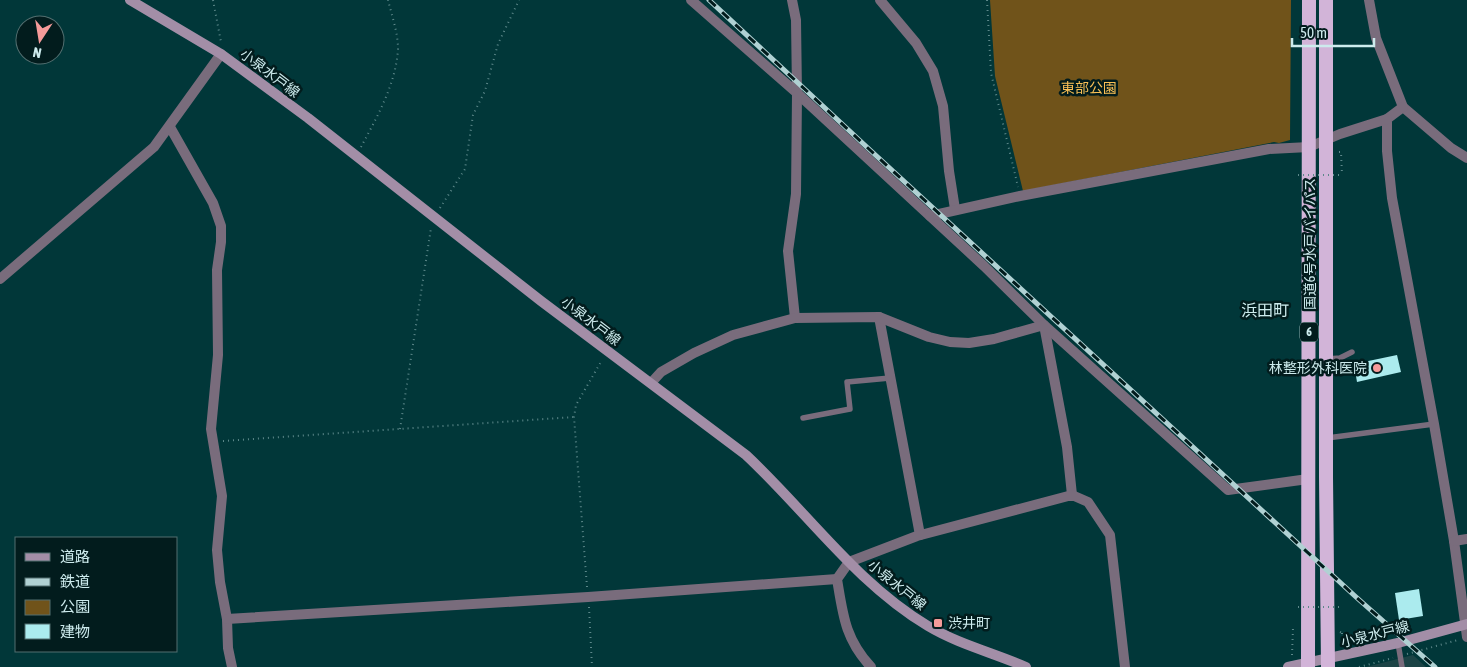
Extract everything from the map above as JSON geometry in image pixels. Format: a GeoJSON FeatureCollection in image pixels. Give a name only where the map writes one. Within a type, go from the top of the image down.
{"type":"FeatureCollection","features":[{"type":"Feature","properties":{"kind":"highway","name":"国道6号水戸バイパス"},"geometry":{"type":"LineString","coordinates":[[1308,665],[1309,0]]}},
{"type":"Feature","properties":{"kind":"highway","name":"国道6号水戸バイパス"},"geometry":{"type":"LineString","coordinates":[[1326,0],[1328,663]]}},
{"type":"Feature","properties":{"kind":"main road","name":"小泉水戸線"},"geometry":{"type":"LineString","coordinates":[[130,0],[221,54],[746,456],[773,480],[872,585],[894,603],[930,628],[1026,667]]}},
{"type":"Feature","properties":{"kind":"main road","name":"小泉水戸線"},"geometry":{"type":"LineString","coordinates":[[1290,667],[1328,663],[1466,624]]}},
{"type":"Feature","properties":{"kind":"street"},"geometry":{"type":"LineString","coordinates":[[691,0],[797,93],[1044,325],[1228,490],[1308,479]]}},
{"type":"Feature","properties":{"kind":"street"},"geometry":{"type":"LineString","coordinates":[[792,0],[796,20],[796,194],[788,251],[795,318]]}},
{"type":"Feature","properties":{"kind":"street"},"geometry":{"type":"LineString","coordinates":[[880,0],[916,43],[933,71],[943,106],[949,171],[955,209]]}},
{"type":"Feature","properties":{"kind":"street"},"geometry":{"type":"LineString","coordinates":[[1369,0],[1376,38],[1404,107],[1451,148],[1467,158]]}},
{"type":"Feature","properties":{"kind":"street"},"geometry":{"type":"LineString","coordinates":[[0,279],[154,147],[221,54]]}},
{"type":"Feature","properties":{"kind":"street"},"geometry":{"type":"LineString","coordinates":[[930,216],[1020,196],[1269,149],[1309,147],[1340,134],[1387,119],[1404,107]]}},
{"type":"Feature","properties":{"kind":"street"},"geometry":{"type":"LineString","coordinates":[[1387,119],[1386,151],[1392,198],[1454,541],[1467,637]]}},
{"type":"Feature","properties":{"kind":"street"},"geometry":{"type":"LineString","coordinates":[[170,127],[213,203],[221,226],[217,270],[218,355],[211,429],[222,496],[217,550],[227,619],[228,648],[232,667]]}},
{"type":"Feature","properties":{"kind":"street"},"geometry":{"type":"LineString","coordinates":[[651,383],[661,372],[725,338],[795,318],[879,317],[929,338],[969,343],[994,339],[1044,325]]}},
{"type":"Feature","properties":{"kind":"street"},"geometry":{"type":"LineString","coordinates":[[879,317],[920,535]]}},
{"type":"Feature","properties":{"kind":"street"},"geometry":{"type":"LineString","coordinates":[[1044,325],[1066,447],[1072,495]]}},
{"type":"Feature","properties":{"kind":"street"},"geometry":{"type":"LineString","coordinates":[[871,667],[862,663],[849,635],[837,579],[849,562],[920,535],[1072,495],[1088,502],[1110,534],[1125,667]]}},
{"type":"Feature","properties":{"kind":"street"},"geometry":{"type":"LineString","coordinates":[[1454,541],[1467,539]]}},
{"type":"Feature","properties":{"kind":"street"},"geometry":{"type":"LineString","coordinates":[[227,619],[588,597],[837,579]]}},
{"type":"Feature","properties":{"kind":"lane"},"geometry":{"type":"LineString","coordinates":[[1327,358],[1340,358],[1352,352]]}},
{"type":"Feature","properties":{"kind":"lane"},"geometry":{"type":"LineString","coordinates":[[803,418],[850,409],[847,382],[890,378]]}},
{"type":"Feature","properties":{"kind":"lane"},"geometry":{"type":"LineString","coordinates":[[1327,438],[1434,424]]}},
{"type":"Feature","properties":{"kind":"lane"},"geometry":{"type":"LineString","coordinates":[[1398,643],[1402,667]]}},
{"type":"Feature","properties":{"kind":"path"},"geometry":{"type":"LineString","coordinates":[[213,0],[222,45],[221,54]]}},
{"type":"Feature","properties":{"kind":"path"},"geometry":{"type":"LineString","coordinates":[[356,156],[385,102],[396,63],[398,50],[396,34],[388,0]]}},
{"type":"Feature","properties":{"kind":"path"},"geometry":{"type":"LineString","coordinates":[[400,429],[426,256],[434,218],[465,169],[473,115],[485,91],[498,44],[519,0]]}},
{"type":"Feature","properties":{"kind":"path"},"geometry":{"type":"LineString","coordinates":[[987,0],[991,73],[1020,196]]}},
{"type":"Feature","properties":{"kind":"path"},"geometry":{"type":"LineString","coordinates":[[1298,176],[1342,175],[1341,152]]}},
{"type":"Feature","properties":{"kind":"path"},"geometry":{"type":"LineString","coordinates":[[592,667],[574,417],[576,405],[608,350]]}},
{"type":"Feature","properties":{"kind":"path"},"geometry":{"type":"LineString","coordinates":[[213,442],[574,417]]}},
{"type":"Feature","properties":{"kind":"path"},"geometry":{"type":"LineString","coordinates":[[1298,607],[1341,607]]}},
{"type":"Feature","properties":{"kind":"path"},"geometry":{"type":"LineString","coordinates":[[1290,667],[1293,628]]}},
{"type":"Feature","properties":{"kind":"path"},"geometry":{"type":"LineString","coordinates":[[1342,633],[1358,637],[1388,629]]}},
{"type":"Feature","properties":{"kind":"path"},"geometry":{"type":"LineString","coordinates":[[1359,667],[1467,637]]}},
{"type":"Feature","properties":{"kind":"shaded area"},"geometry":{"type":"Polygon","coordinates":[[[1413,655],[1426,667],[1366,667],[1413,655]]]}},
{"type":"Feature","properties":{"kind":"green space","name":"東部公園"},"geometry":{"type":"Polygon","coordinates":[[[990,0],[1291,0],[1290,140],[1023,191],[995,76],[990,0]]]}},
{"type":"Feature","properties":{"kind":"building","name":"林整形外科医院"},"geometry":{"type":"Polygon","coordinates":[[[1397,355],[1401,372],[1357,382],[1354,364],[1397,355]]]}},
{"type":"Feature","properties":{"kind":"building"},"geometry":{"type":"Polygon","coordinates":[[[1419,589],[1423,616],[1399,620],[1395,593],[1419,589]]]}},
{"type":"Feature","properties":{"kind":"railway"},"geometry":{"type":"LineString","coordinates":[[709,0],[1356,597],[1435,667]]}},
{"type":"Feature","properties":{"kind":"place","name":"林整形外科医院"},"geometry":{"type":"Point","coordinates":[1377,368]}},
{"type":"Feature","properties":{"kind":"place","name":"渋井町"},"geometry":{"type":"Point","coordinates":[938,623]}},
{"type":"Feature","properties":{"kind":"district","name":"浜田町"},"geometry":{"type":"Point","coordinates":[1265,310]}}]}
